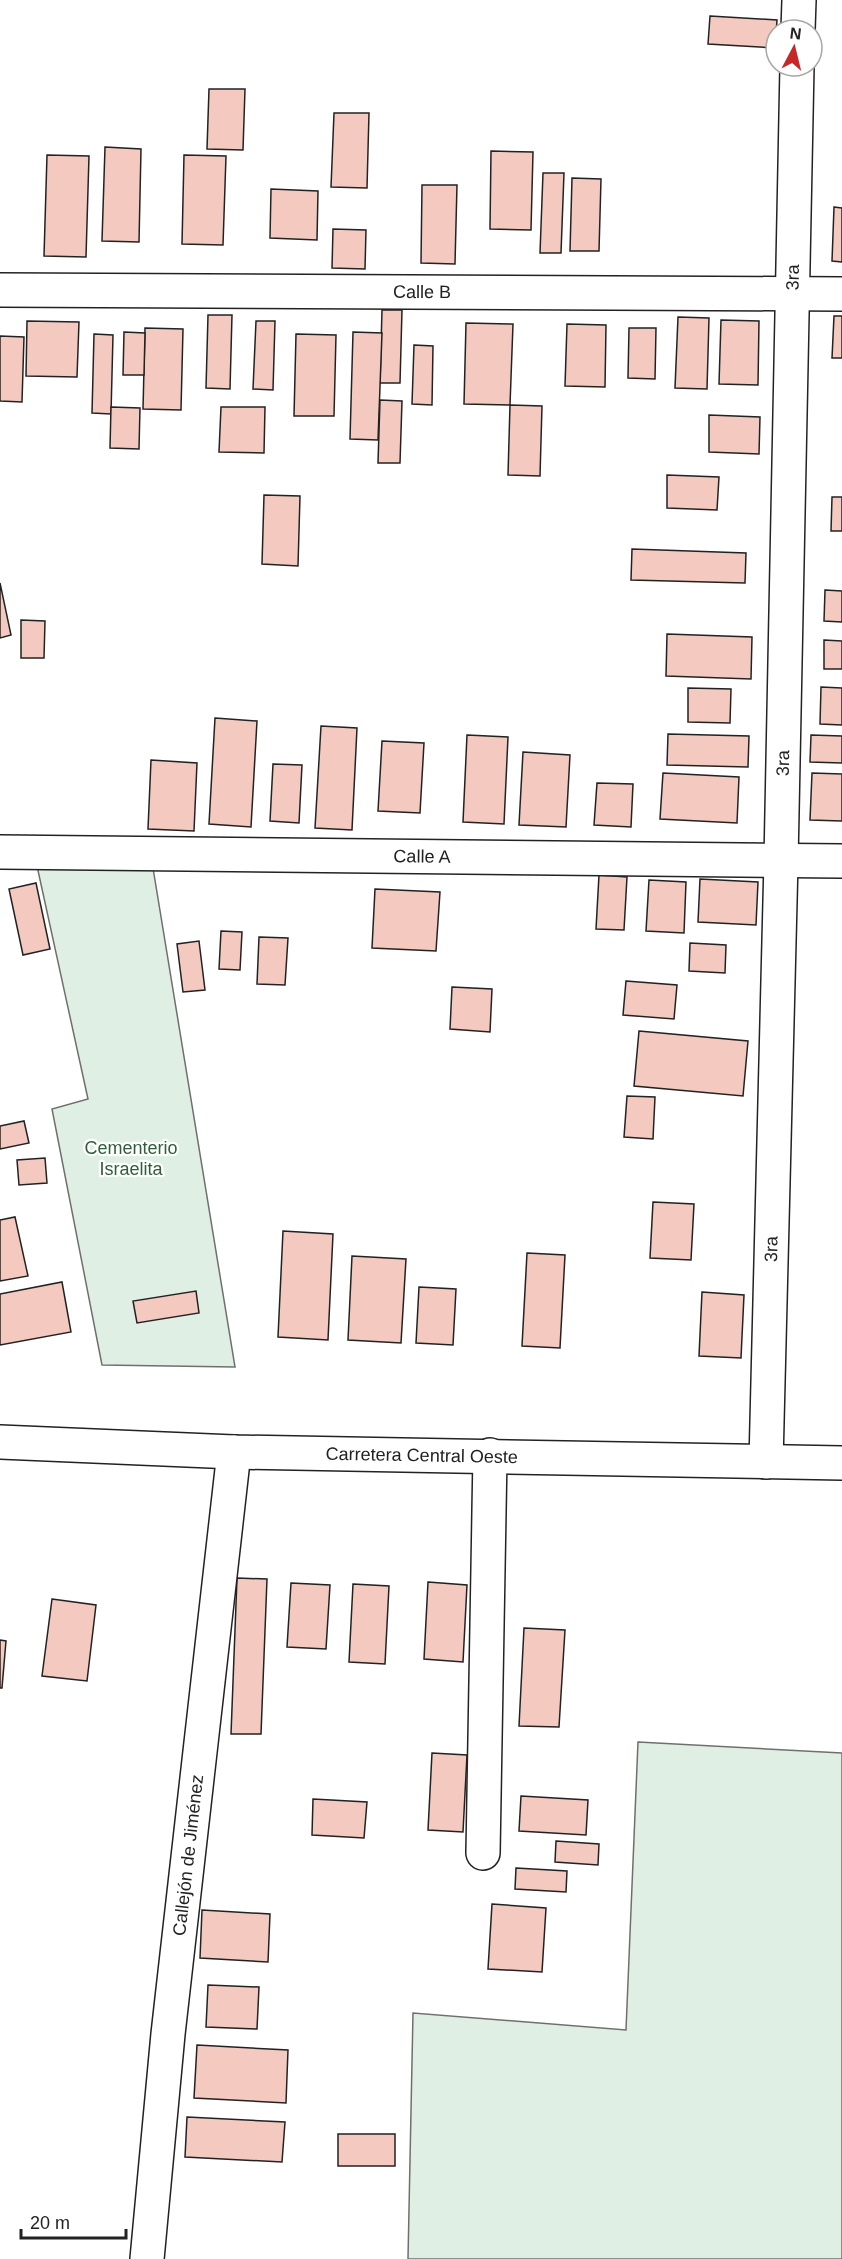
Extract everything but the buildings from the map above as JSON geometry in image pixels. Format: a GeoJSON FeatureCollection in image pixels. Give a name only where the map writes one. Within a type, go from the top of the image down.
{"type":"FeatureCollection","features":[{"type":"Feature","properties":{"kind":"street"},"geometry":{"type":"LineString","coordinates":[[798,18],[799,0]]}},
{"type":"Feature","properties":{"kind":"street","name":"3ra"},"geometry":{"type":"LineString","coordinates":[[766,1462],[782,861],[797,78]]}},
{"type":"Feature","properties":{"kind":"street","name":"Calle B"},"geometry":{"type":"LineString","coordinates":[[0,290],[842,294]]}},
{"type":"Feature","properties":{"kind":"street","name":"Calle A"},"geometry":{"type":"LineString","coordinates":[[0,852],[842,861]]}},
{"type":"Feature","properties":{"kind":"street","name":"Carretera Central Oeste"},"geometry":{"type":"LineString","coordinates":[[0,1442],[234,1452],[842,1463]]}},
{"type":"Feature","properties":{"kind":"street","name":"Callejón de Jiménez"},"geometry":{"type":"LineString","coordinates":[[147,2259],[168,2034],[234,1452]]}},
{"type":"Feature","properties":{"kind":"street"},"geometry":{"type":"LineString","coordinates":[[483,1853],[490,1455]]}},
{"type":"Feature","properties":{"kind":"green space","name":"Cementerio Israelita"},"geometry":{"type":"Polygon","coordinates":[[[152,862],[235,1367],[102,1365],[52,1109],[88,1099],[37,866],[152,862]]]}},
{"type":"Feature","properties":{"kind":"green space"},"geometry":{"type":"Polygon","coordinates":[[[638,1742],[842,1753],[842,2259],[408,2259],[413,2013],[626,2030],[638,1742]]]}}]}
